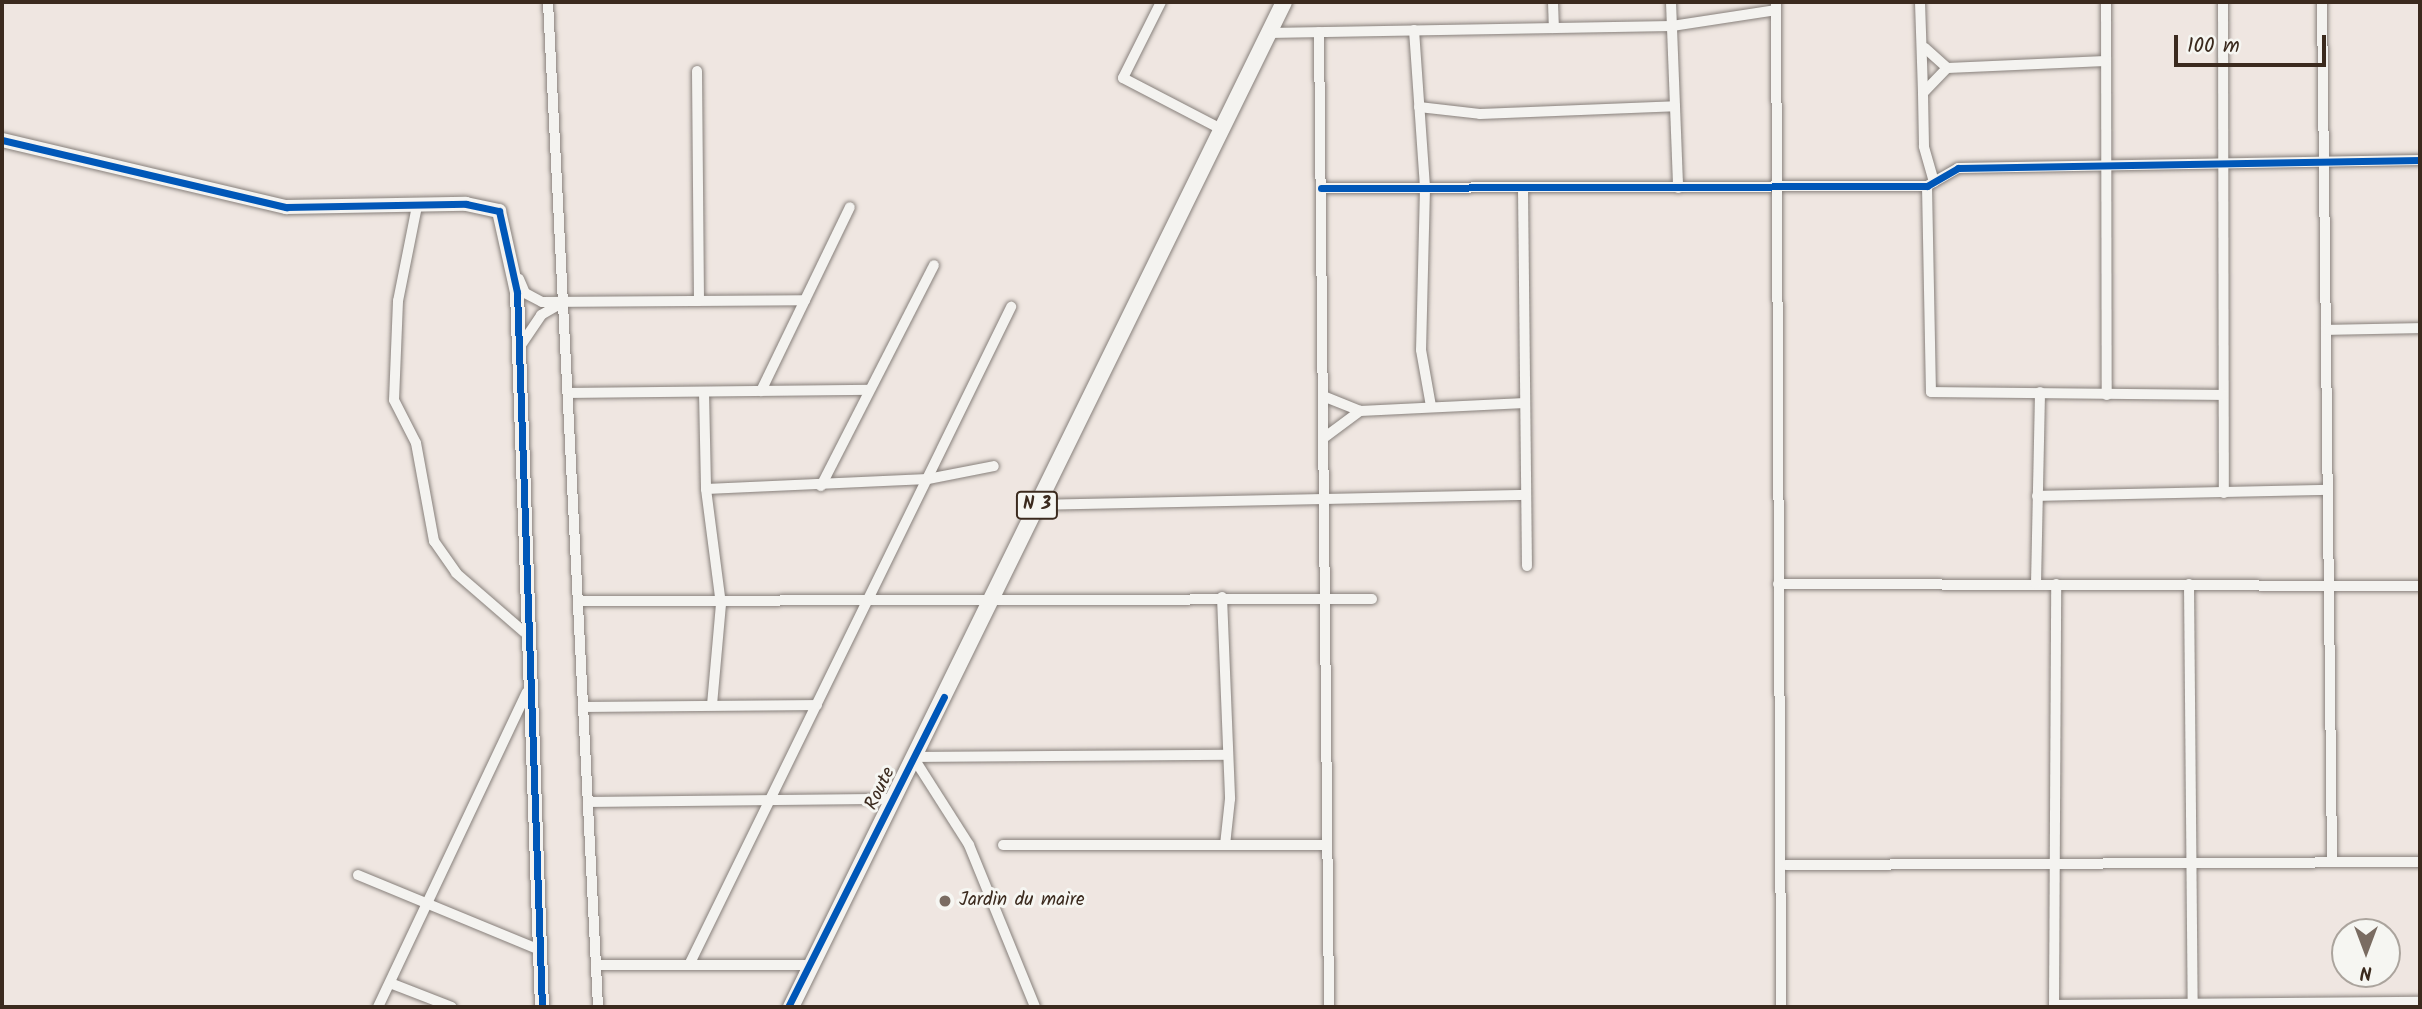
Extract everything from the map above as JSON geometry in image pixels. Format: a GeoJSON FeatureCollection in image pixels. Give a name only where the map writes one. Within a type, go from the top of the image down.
{"type":"FeatureCollection","features":[{"type":"Feature","properties":{"kind":"main road","name":"N 3"},"geometry":{"type":"LineString","coordinates":[[791,1007],[1284,2]]}},
{"type":"Feature","properties":{"kind":"street"},"geometry":{"type":"LineString","coordinates":[[548,2],[581,601],[598,1007]]}},
{"type":"Feature","properties":{"kind":"street"},"geometry":{"type":"LineString","coordinates":[[1161,2],[1123,78],[1221,129]]}},
{"type":"Feature","properties":{"kind":"street"},"geometry":{"type":"LineString","coordinates":[[1553,2],[1554,28]]}},
{"type":"Feature","properties":{"kind":"street"},"geometry":{"type":"LineString","coordinates":[[1671,2],[1678,188]]}},
{"type":"Feature","properties":{"kind":"street"},"geometry":{"type":"LineString","coordinates":[[1920,2],[1925,48],[1924,146],[1931,184],[1931,392],[2223,395]]}},
{"type":"Feature","properties":{"kind":"street"},"geometry":{"type":"LineString","coordinates":[[2106,2],[2107,395]]}},
{"type":"Feature","properties":{"kind":"street"},"geometry":{"type":"LineString","coordinates":[[2223,2],[2221,164],[2224,493]]}},
{"type":"Feature","properties":{"kind":"street"},"geometry":{"type":"LineString","coordinates":[[2322,2],[2332,862]]}},
{"type":"Feature","properties":{"kind":"street"},"geometry":{"type":"LineString","coordinates":[[1268,33],[1672,26],[1776,6],[1774,183],[1778,584],[1786,865],[1782,1007]]}},
{"type":"Feature","properties":{"kind":"street"},"geometry":{"type":"LineString","coordinates":[[1414,30],[1425,188],[1421,349],[1431,406]]}},
{"type":"Feature","properties":{"kind":"street"},"geometry":{"type":"LineString","coordinates":[[1319,32],[1329,1007]]}},
{"type":"Feature","properties":{"kind":"street"},"geometry":{"type":"LineString","coordinates":[[1925,48],[1947,68]]}},
{"type":"Feature","properties":{"kind":"street"},"geometry":{"type":"LineString","coordinates":[[1923,93],[1947,68],[2106,61]]}},
{"type":"Feature","properties":{"kind":"street"},"geometry":{"type":"LineString","coordinates":[[697,71],[699,301]]}},
{"type":"Feature","properties":{"kind":"street"},"geometry":{"type":"LineString","coordinates":[[1419,107],[1480,114],[1675,106]]}},
{"type":"Feature","properties":{"kind":"street"},"geometry":{"type":"LineString","coordinates":[[2,140],[286,208],[481,205],[499,211],[514,269],[524,632],[542,1007]]}},
{"type":"Feature","properties":{"kind":"street"},"geometry":{"type":"LineString","coordinates":[[1321,188],[1678,188],[1774,183],[1931,184],[1958,169],[2221,164],[2324,159],[2420,160]]}},
{"type":"Feature","properties":{"kind":"street"},"geometry":{"type":"LineString","coordinates":[[1522,188],[1527,566]]}},
{"type":"Feature","properties":{"kind":"street"},"geometry":{"type":"LineString","coordinates":[[417,206],[398,301],[394,400],[416,443],[434,541],[456,573],[524,632]]}},
{"type":"Feature","properties":{"kind":"street"},"geometry":{"type":"LineString","coordinates":[[761,391],[850,207]]}},
{"type":"Feature","properties":{"kind":"street"},"geometry":{"type":"LineString","coordinates":[[821,486],[934,265]]}},
{"type":"Feature","properties":{"kind":"street"},"geometry":{"type":"LineString","coordinates":[[514,269],[529,297],[564,303],[805,300]]}},
{"type":"Feature","properties":{"kind":"street"},"geometry":{"type":"LineString","coordinates":[[518,350],[541,315],[564,303]]}},
{"type":"Feature","properties":{"kind":"street"},"geometry":{"type":"LineString","coordinates":[[689,965],[872,598],[1011,307]]}},
{"type":"Feature","properties":{"kind":"street"},"geometry":{"type":"LineString","coordinates":[[2326,330],[2420,328]]}},
{"type":"Feature","properties":{"kind":"street"},"geometry":{"type":"LineString","coordinates":[[569,393],[869,390]]}},
{"type":"Feature","properties":{"kind":"street"},"geometry":{"type":"LineString","coordinates":[[704,392],[706,489],[721,604],[712,704]]}},
{"type":"Feature","properties":{"kind":"street"},"geometry":{"type":"LineString","coordinates":[[2036,584],[2040,393]]}},
{"type":"Feature","properties":{"kind":"street"},"geometry":{"type":"LineString","coordinates":[[1323,396],[1360,411],[1525,403]]}},
{"type":"Feature","properties":{"kind":"street"},"geometry":{"type":"LineString","coordinates":[[1325,437],[1360,411]]}},
{"type":"Feature","properties":{"kind":"street"},"geometry":{"type":"LineString","coordinates":[[706,489],[928,480],[994,466]]}},
{"type":"Feature","properties":{"kind":"street"},"geometry":{"type":"LineString","coordinates":[[2037,496],[2326,490]]}},
{"type":"Feature","properties":{"kind":"street"},"geometry":{"type":"LineString","coordinates":[[1037,505],[1527,495]]}},
{"type":"Feature","properties":{"kind":"street"},"geometry":{"type":"LineString","coordinates":[[1778,584],[2189,583],[2420,586]]}},
{"type":"Feature","properties":{"kind":"street"},"geometry":{"type":"LineString","coordinates":[[2189,583],[2188,863],[2193,1007]]}},
{"type":"Feature","properties":{"kind":"street"},"geometry":{"type":"LineString","coordinates":[[2056,584],[2054,1006],[2193,1007],[2420,1002]]}},
{"type":"Feature","properties":{"kind":"street"},"geometry":{"type":"LineString","coordinates":[[581,601],[721,604],[992,597],[1372,599]]}},
{"type":"Feature","properties":{"kind":"street"},"geometry":{"type":"LineString","coordinates":[[1222,597],[1227,755],[1225,845]]}},
{"type":"Feature","properties":{"kind":"street"},"geometry":{"type":"LineString","coordinates":[[378,1007],[527,692]]}},
{"type":"Feature","properties":{"kind":"street"},"geometry":{"type":"LineString","coordinates":[[586,707],[817,705]]}},
{"type":"Feature","properties":{"kind":"street"},"geometry":{"type":"LineString","coordinates":[[912,757],[1227,755]]}},
{"type":"Feature","properties":{"kind":"street"},"geometry":{"type":"LineString","coordinates":[[912,757],[969,845],[1035,1007]]}},
{"type":"Feature","properties":{"kind":"street"},"geometry":{"type":"LineString","coordinates":[[591,802],[892,799]]}},
{"type":"Feature","properties":{"kind":"street"},"geometry":{"type":"LineString","coordinates":[[1003,845],[1326,845]]}},
{"type":"Feature","properties":{"kind":"street"},"geometry":{"type":"LineString","coordinates":[[1786,865],[2420,862]]}},
{"type":"Feature","properties":{"kind":"street"},"geometry":{"type":"LineString","coordinates":[[358,875],[540,950]]}},
{"type":"Feature","properties":{"kind":"street"},"geometry":{"type":"LineString","coordinates":[[597,965],[811,965]]}},
{"type":"Feature","properties":{"kind":"street"},"geometry":{"type":"LineString","coordinates":[[390,983],[452,1007]]}},
{"type":"Feature","properties":{"kind":"cycle path"},"geometry":{"type":"LineString","coordinates":[[2,140],[286,207],[466,204],[499,211],[517,292],[542,1007]]}},
{"type":"Feature","properties":{"kind":"cycle path"},"geometry":{"type":"LineString","coordinates":[[1321,188],[1927,186],[1958,168],[2420,160]]}},
{"type":"Feature","properties":{"kind":"cycle path","name":"Route"},"geometry":{"type":"LineString","coordinates":[[788,1007],[944,697]]}},
{"type":"Feature","properties":{"kind":"place","name":"Jardin du maire"},"geometry":{"type":"Point","coordinates":[945,901]}}]}
